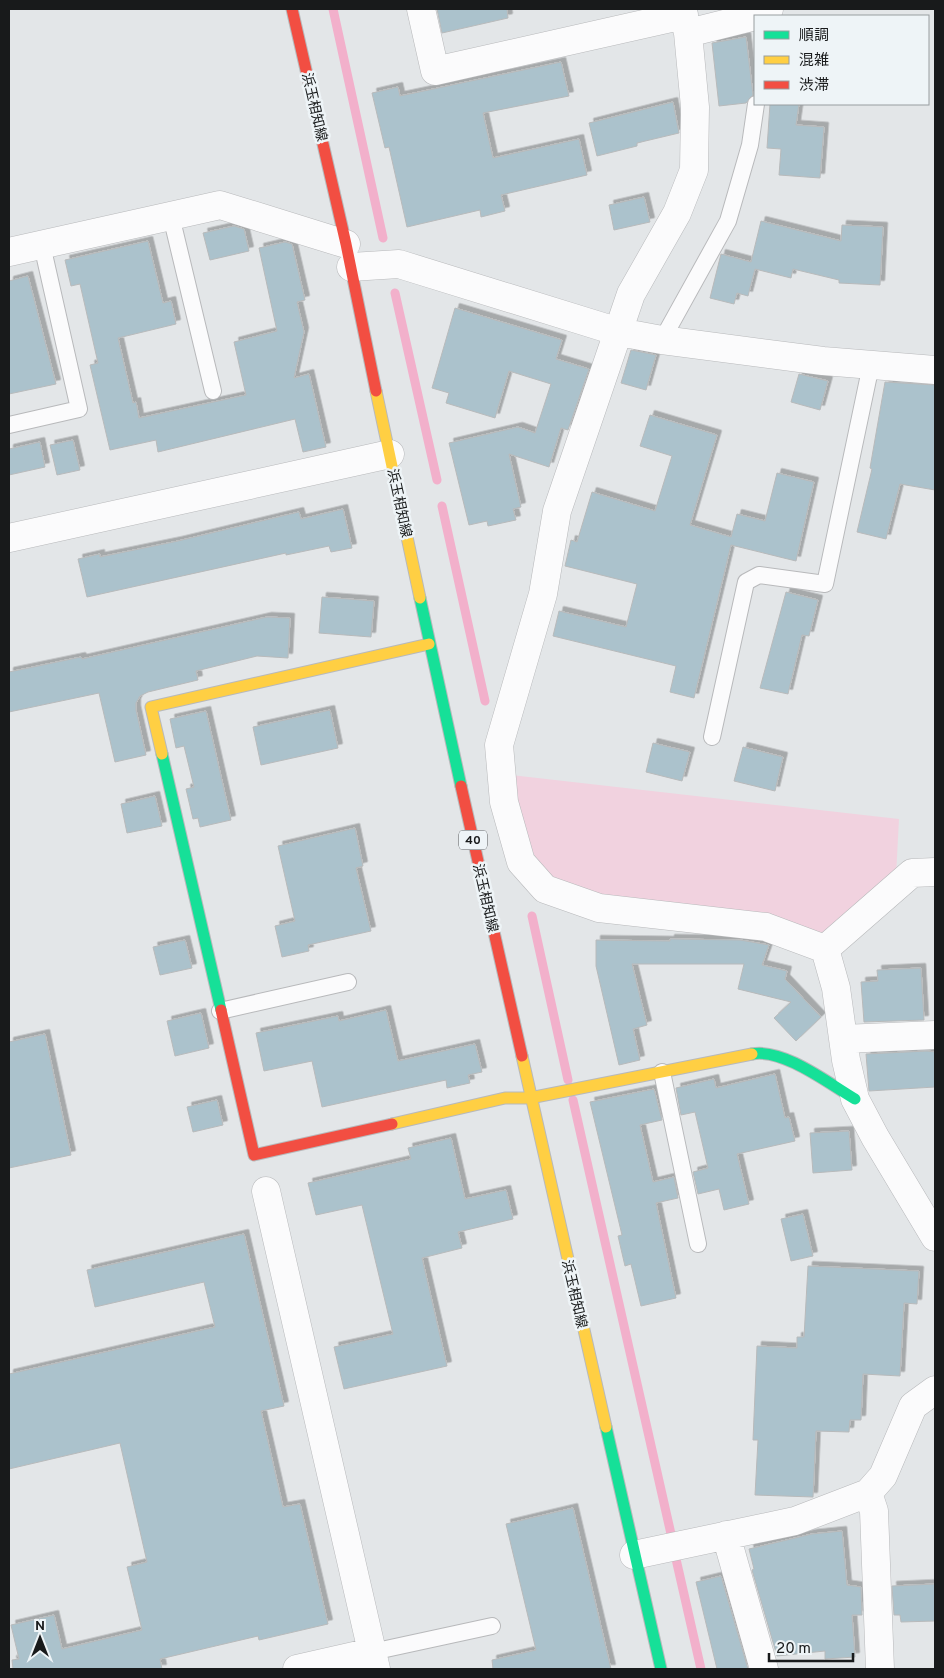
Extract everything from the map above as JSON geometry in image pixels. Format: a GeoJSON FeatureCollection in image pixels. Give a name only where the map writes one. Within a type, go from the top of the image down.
{"type":"FeatureCollection","features":[{"type":"Feature","properties":{"kind":"main road","name":"浜玉相知線"},"geometry":{"type":"LineString","coordinates":[[292,9],[349,256],[429,644],[530,1098],[661,1669]]}},
{"type":"Feature","properties":{"kind":"main road"},"geometry":{"type":"LineString","coordinates":[[429,644],[151,707],[254,1155],[505,1098],[530,1098],[758,1054],[785,1058],[855,1099]]}},
{"type":"Feature","properties":{"kind":"street"},"geometry":{"type":"LineString","coordinates":[[421,9],[436,71],[685,19],[764,13]]}},
{"type":"Feature","properties":{"kind":"street"},"geometry":{"type":"LineString","coordinates":[[685,19],[695,107],[694,170],[677,213],[631,294],[557,511],[543,594],[499,745],[504,802],[520,862],[545,889],[599,908],[766,928],[825,949]]}},
{"type":"Feature","properties":{"kind":"street"},"geometry":{"type":"LineString","coordinates":[[9,252],[220,205],[349,256],[399,264],[619,332],[662,340],[823,361],[935,370]]}},
{"type":"Feature","properties":{"kind":"street"},"geometry":{"type":"LineString","coordinates":[[9,538],[390,454]]}},
{"type":"Feature","properties":{"kind":"street"},"geometry":{"type":"LineString","coordinates":[[825,949],[912,873],[935,872]]}},
{"type":"Feature","properties":{"kind":"street"},"geometry":{"type":"LineString","coordinates":[[825,949],[836,988],[843,1039],[855,1099],[875,1138],[935,1237]]}},
{"type":"Feature","properties":{"kind":"street"},"geometry":{"type":"LineString","coordinates":[[843,1039],[935,1035]]}},
{"type":"Feature","properties":{"kind":"street"},"geometry":{"type":"LineString","coordinates":[[266,1191],[374,1661],[297,1669]]}},
{"type":"Feature","properties":{"kind":"street"},"geometry":{"type":"LineString","coordinates":[[634,1555],[795,1521],[868,1493],[883,1476],[913,1406],[935,1390]]}},
{"type":"Feature","properties":{"kind":"street"},"geometry":{"type":"LineString","coordinates":[[868,1493],[874,1511],[880,1669]]}},
{"type":"Feature","properties":{"kind":"street"},"geometry":{"type":"LineString","coordinates":[[726,1535],[764,1669]]}},
{"type":"Feature","properties":{"kind":"lane"},"geometry":{"type":"LineString","coordinates":[[662,340],[728,221],[750,145],[756,105]]}},
{"type":"Feature","properties":{"kind":"lane"},"geometry":{"type":"LineString","coordinates":[[171,216],[213,391]]}},
{"type":"Feature","properties":{"kind":"lane"},"geometry":{"type":"LineString","coordinates":[[9,425],[79,409],[42,245]]}},
{"type":"Feature","properties":{"kind":"lane"},"geometry":{"type":"LineString","coordinates":[[712,737],[746,582],[759,576],[825,584],[872,365]]}},
{"type":"Feature","properties":{"kind":"lane"},"geometry":{"type":"LineString","coordinates":[[220,1010],[348,982]]}},
{"type":"Feature","properties":{"kind":"lane"},"geometry":{"type":"LineString","coordinates":[[662,1072],[698,1244]]}},
{"type":"Feature","properties":{"kind":"lane"},"geometry":{"type":"LineString","coordinates":[[374,1661],[492,1626]]}},
{"type":"Feature","properties":{"kind":"shaded area"},"geometry":{"type":"Polygon","coordinates":[[[511,775],[899,819],[896,876],[824,939],[608,900],[570,889],[541,868],[516,820],[511,775]]]}},
{"type":"Feature","properties":{"kind":"building"},"geometry":{"type":"Polygon","coordinates":[[[437,9],[507,9],[508,18],[442,33],[437,9]]]}},
{"type":"Feature","properties":{"kind":"building"},"geometry":{"type":"Polygon","coordinates":[[[746,37],[753,95],[746,103],[719,106],[712,43],[746,37]]]}},
{"type":"Feature","properties":{"kind":"building"},"geometry":{"type":"Polygon","coordinates":[[[561,62],[569,96],[483,113],[493,158],[579,139],[587,175],[501,195],[505,211],[481,217],[480,210],[407,227],[389,147],[385,148],[372,93],[398,87],[400,96],[561,62]]]}},
{"type":"Feature","properties":{"kind":"building"},"geometry":{"type":"Polygon","coordinates":[[[673,102],[679,133],[637,143],[637,146],[597,156],[589,123],[673,102]]]}},
{"type":"Feature","properties":{"kind":"building"},"geometry":{"type":"Polygon","coordinates":[[[770,105],[799,105],[796,125],[824,127],[820,178],[779,175],[781,149],[767,148],[770,105]]]}},
{"type":"Feature","properties":{"kind":"building"},"geometry":{"type":"Polygon","coordinates":[[[644,197],[650,222],[614,230],[609,205],[644,197]]]}},
{"type":"Feature","properties":{"kind":"building"},"geometry":{"type":"Polygon","coordinates":[[[761,221],[841,241],[842,225],[883,227],[880,285],[839,283],[839,280],[793,269],[791,278],[755,269],[748,296],[737,293],[734,304],[710,298],[721,254],[751,262],[761,221]]]}},
{"type":"Feature","properties":{"kind":"building"},"geometry":{"type":"Polygon","coordinates":[[[234,226],[244,229],[249,251],[210,260],[203,233],[234,226]]]}},
{"type":"Feature","properties":{"kind":"building"},"geometry":{"type":"Polygon","coordinates":[[[148,241],[163,303],[171,301],[176,324],[118,338],[133,403],[136,402],[139,418],[246,395],[234,342],[277,331],[259,248],[285,242],[292,244],[305,300],[297,302],[304,332],[294,378],[309,374],[326,447],[303,452],[295,419],[158,452],[156,440],[110,450],[90,365],[98,363],[80,284],[71,286],[65,260],[148,241]]]}},
{"type":"Feature","properties":{"kind":"building"},"geometry":{"type":"Polygon","coordinates":[[[28,276],[56,384],[9,394],[9,281],[28,276]]]}},
{"type":"Feature","properties":{"kind":"building"},"geometry":{"type":"Polygon","coordinates":[[[455,308],[562,340],[556,359],[589,369],[568,430],[561,428],[549,467],[509,454],[521,507],[513,509],[516,520],[488,526],[487,521],[469,525],[449,443],[518,427],[535,433],[551,384],[509,371],[495,418],[446,403],[449,393],[432,388],[455,308]]]}},
{"type":"Feature","properties":{"kind":"building"},"geometry":{"type":"Polygon","coordinates":[[[631,350],[656,355],[646,390],[621,383],[631,350]]]}},
{"type":"Feature","properties":{"kind":"building"},"geometry":{"type":"Polygon","coordinates":[[[799,374],[828,381],[820,410],[791,402],[799,374]]]}},
{"type":"Feature","properties":{"kind":"building"},"geometry":{"type":"Polygon","coordinates":[[[885,382],[935,385],[935,490],[900,484],[886,539],[857,532],[872,469],[870,468],[885,382]]]}},
{"type":"Feature","properties":{"kind":"building"},"geometry":{"type":"Polygon","coordinates":[[[650,415],[717,435],[690,525],[731,537],[737,514],[765,521],[777,473],[814,482],[796,561],[731,545],[694,698],[670,692],[676,666],[553,636],[559,611],[626,627],[637,584],[565,566],[571,540],[577,542],[592,492],[655,511],[672,456],[640,446],[650,415]]]}},
{"type":"Feature","properties":{"kind":"building"},"geometry":{"type":"Polygon","coordinates":[[[73,440],[80,470],[57,475],[50,445],[73,440]]]}},
{"type":"Feature","properties":{"kind":"building"},"geometry":{"type":"Polygon","coordinates":[[[40,442],[45,467],[9,475],[9,449],[40,442]]]}},
{"type":"Feature","properties":{"kind":"building"},"geometry":{"type":"Polygon","coordinates":[[[343,509],[352,548],[331,552],[329,546],[286,555],[286,553],[87,597],[78,559],[100,554],[100,557],[178,541],[299,512],[301,519],[343,509]]]}},
{"type":"Feature","properties":{"kind":"building"},"geometry":{"type":"Polygon","coordinates":[[[786,592],[818,600],[809,636],[802,635],[788,694],[760,688],[786,592]]]}},
{"type":"Feature","properties":{"kind":"building"},"geometry":{"type":"Polygon","coordinates":[[[322,597],[374,601],[371,637],[319,633],[322,597]]]}},
{"type":"Feature","properties":{"kind":"building"},"geometry":{"type":"Polygon","coordinates":[[[267,617],[290,618],[288,658],[257,656],[196,671],[198,680],[148,692],[140,696],[136,703],[136,710],[146,755],[115,762],[99,693],[9,712],[9,672],[81,657],[82,659],[267,617]]]}},
{"type":"Feature","properties":{"kind":"building"},"geometry":{"type":"Polygon","coordinates":[[[330,710],[338,748],[261,765],[253,727],[330,710]]]}},
{"type":"Feature","properties":{"kind":"building"},"geometry":{"type":"Polygon","coordinates":[[[206,711],[231,820],[200,827],[198,818],[193,819],[186,789],[194,787],[184,746],[176,748],[170,719],[206,711]]]}},
{"type":"Feature","properties":{"kind":"building"},"geometry":{"type":"Polygon","coordinates":[[[653,743],[690,752],[682,781],[646,772],[653,743]]]}},
{"type":"Feature","properties":{"kind":"building"},"geometry":{"type":"Polygon","coordinates":[[[743,747],[783,757],[775,791],[734,781],[743,747]]]}},
{"type":"Feature","properties":{"kind":"building"},"geometry":{"type":"Polygon","coordinates":[[[155,796],[162,826],[127,833],[121,804],[155,796]]]}},
{"type":"Feature","properties":{"kind":"building"},"geometry":{"type":"Polygon","coordinates":[[[355,828],[363,866],[356,868],[371,931],[308,945],[309,951],[282,957],[275,926],[295,921],[278,846],[355,828]]]}},
{"type":"Feature","properties":{"kind":"building"},"geometry":{"type":"Polygon","coordinates":[[[670,939],[740,940],[769,945],[762,965],[787,971],[785,979],[821,1017],[796,1041],[774,1018],[791,1002],[738,989],[744,964],[632,964],[647,1025],[633,1029],[640,1060],[619,1065],[596,966],[596,940],[670,941],[670,939]]]}},
{"type":"Feature","properties":{"kind":"building"},"geometry":{"type":"Polygon","coordinates":[[[185,940],[192,968],[160,975],[153,947],[185,940]]]}},
{"type":"Feature","properties":{"kind":"building"},"geometry":{"type":"Polygon","coordinates":[[[921,968],[924,1020],[864,1022],[861,982],[878,981],[877,970],[921,968]]]}},
{"type":"Feature","properties":{"kind":"building"},"geometry":{"type":"Polygon","coordinates":[[[386,1010],[398,1061],[475,1044],[482,1072],[468,1075],[470,1083],[447,1088],[446,1080],[322,1107],[312,1061],[264,1071],[256,1033],[338,1016],[339,1021],[386,1010]]]}},
{"type":"Feature","properties":{"kind":"building"},"geometry":{"type":"Polygon","coordinates":[[[201,1013],[209,1048],[175,1056],[167,1021],[201,1013]]]}},
{"type":"Feature","properties":{"kind":"building"},"geometry":{"type":"Polygon","coordinates":[[[45,1034],[71,1155],[9,1168],[9,1042],[45,1034]]]}},
{"type":"Feature","properties":{"kind":"building"},"geometry":{"type":"Polygon","coordinates":[[[935,1052],[935,1087],[869,1091],[866,1054],[935,1052]]]}},
{"type":"Feature","properties":{"kind":"building"},"geometry":{"type":"Polygon","coordinates":[[[775,1074],[785,1118],[789,1117],[795,1141],[737,1154],[749,1204],[724,1210],[719,1189],[698,1194],[693,1172],[708,1168],[695,1112],[681,1115],[676,1088],[714,1079],[716,1088],[775,1074]]]}},
{"type":"Feature","properties":{"kind":"building"},"geometry":{"type":"Polygon","coordinates":[[[654,1089],[662,1120],[640,1125],[653,1182],[674,1177],[678,1198],[656,1203],[676,1298],[641,1306],[631,1264],[625,1266],[618,1236],[622,1235],[590,1102],[654,1089]]]}},
{"type":"Feature","properties":{"kind":"building"},"geometry":{"type":"Polygon","coordinates":[[[217,1100],[223,1125],[193,1132],[187,1107],[217,1100]]]}},
{"type":"Feature","properties":{"kind":"building"},"geometry":{"type":"Polygon","coordinates":[[[849,1131],[852,1170],[813,1173],[810,1133],[849,1131]]]}},
{"type":"Feature","properties":{"kind":"building"},"geometry":{"type":"Polygon","coordinates":[[[451,1138],[465,1199],[506,1190],[513,1219],[458,1232],[462,1248],[422,1258],[447,1366],[344,1389],[334,1347],[393,1334],[362,1205],[316,1215],[308,1183],[411,1159],[408,1148],[451,1138]]]}},
{"type":"Feature","properties":{"kind":"building"},"geometry":{"type":"Polygon","coordinates":[[[803,1214],[813,1256],[791,1261],[781,1219],[803,1214]]]}},
{"type":"Feature","properties":{"kind":"building"},"geometry":{"type":"Polygon","coordinates":[[[244,1234],[284,1406],[261,1411],[283,1507],[300,1504],[328,1624],[259,1640],[258,1636],[160,1659],[162,1669],[13,1669],[12,1660],[19,1659],[11,1625],[54,1615],[62,1649],[142,1630],[127,1567],[147,1562],[120,1443],[9,1469],[9,1374],[215,1327],[204,1282],[95,1307],[87,1270],[244,1234]]]}},
{"type":"Feature","properties":{"kind":"building"},"geometry":{"type":"Polygon","coordinates":[[[808,1266],[919,1271],[917,1304],[904,1303],[900,1376],[863,1374],[861,1420],[850,1420],[849,1432],[816,1431],[813,1497],[755,1495],[758,1440],[753,1440],[757,1346],[797,1348],[797,1337],[804,1337],[808,1266]]]}},
{"type":"Feature","properties":{"kind":"building"},"geometry":{"type":"Polygon","coordinates":[[[573,1508],[611,1669],[493,1669],[492,1660],[536,1650],[506,1524],[573,1508]]]}},
{"type":"Feature","properties":{"kind":"building"},"geometry":{"type":"Polygon","coordinates":[[[842,1531],[847,1585],[861,1587],[862,1615],[852,1615],[855,1657],[825,1659],[825,1651],[777,1656],[752,1570],[754,1569],[749,1549],[812,1534],[842,1531]]]}},
{"type":"Feature","properties":{"kind":"building"},"geometry":{"type":"Polygon","coordinates":[[[721,1576],[748,1669],[717,1669],[696,1582],[721,1576]]]}},
{"type":"Feature","properties":{"kind":"building"},"geometry":{"type":"Polygon","coordinates":[[[935,1584],[935,1621],[901,1622],[900,1615],[894,1615],[892,1586],[935,1584]]]}},
{"type":"Feature","properties":{"kind":"waterway"},"geometry":{"type":"LineString","coordinates":[[333,9],[383,238]]}},
{"type":"Feature","properties":{"kind":"waterway"},"geometry":{"type":"LineString","coordinates":[[395,293],[437,480]]}},
{"type":"Feature","properties":{"kind":"waterway"},"geometry":{"type":"LineString","coordinates":[[442,506],[485,701]]}},
{"type":"Feature","properties":{"kind":"waterway"},"geometry":{"type":"LineString","coordinates":[[532,916],[568,1080]]}},
{"type":"Feature","properties":{"kind":"waterway"},"geometry":{"type":"LineString","coordinates":[[573,1100],[671,1534]]}},
{"type":"Feature","properties":{"kind":"waterway"},"geometry":{"type":"LineString","coordinates":[[676,1559],[701,1669]]}},
{"type":"Feature","properties":{"kind":"traffic: fast"},"geometry":{"type":"LineString","coordinates":[[420,598],[461,786]]}},
{"type":"Feature","properties":{"kind":"traffic: fast"},"geometry":{"type":"LineString","coordinates":[[162,754],[221,1010]]}},
{"type":"Feature","properties":{"kind":"traffic: fast"},"geometry":{"type":"LineString","coordinates":[[752,1054],[777,1056],[791,1061],[855,1099]]}},
{"type":"Feature","properties":{"kind":"traffic: fast"},"geometry":{"type":"LineString","coordinates":[[606,1427],[661,1669]]}},
{"type":"Feature","properties":{"kind":"traffic: slow"},"geometry":{"type":"LineString","coordinates":[[376,391],[420,598]]}},
{"type":"Feature","properties":{"kind":"traffic: slow"},"geometry":{"type":"LineString","coordinates":[[162,754],[151,707],[429,644]]}},
{"type":"Feature","properties":{"kind":"traffic: slow"},"geometry":{"type":"LineString","coordinates":[[392,1124],[505,1098],[530,1098],[752,1054]]}},
{"type":"Feature","properties":{"kind":"traffic: slow"},"geometry":{"type":"LineString","coordinates":[[522,1056],[606,1427]]}},
{"type":"Feature","properties":{"kind":"traffic: jam"},"geometry":{"type":"LineString","coordinates":[[292,9],[346,244],[376,391]]}},
{"type":"Feature","properties":{"kind":"traffic: jam"},"geometry":{"type":"LineString","coordinates":[[461,786],[522,1056]]}},
{"type":"Feature","properties":{"kind":"traffic: jam"},"geometry":{"type":"LineString","coordinates":[[221,1010],[254,1155],[392,1124]]}}]}
